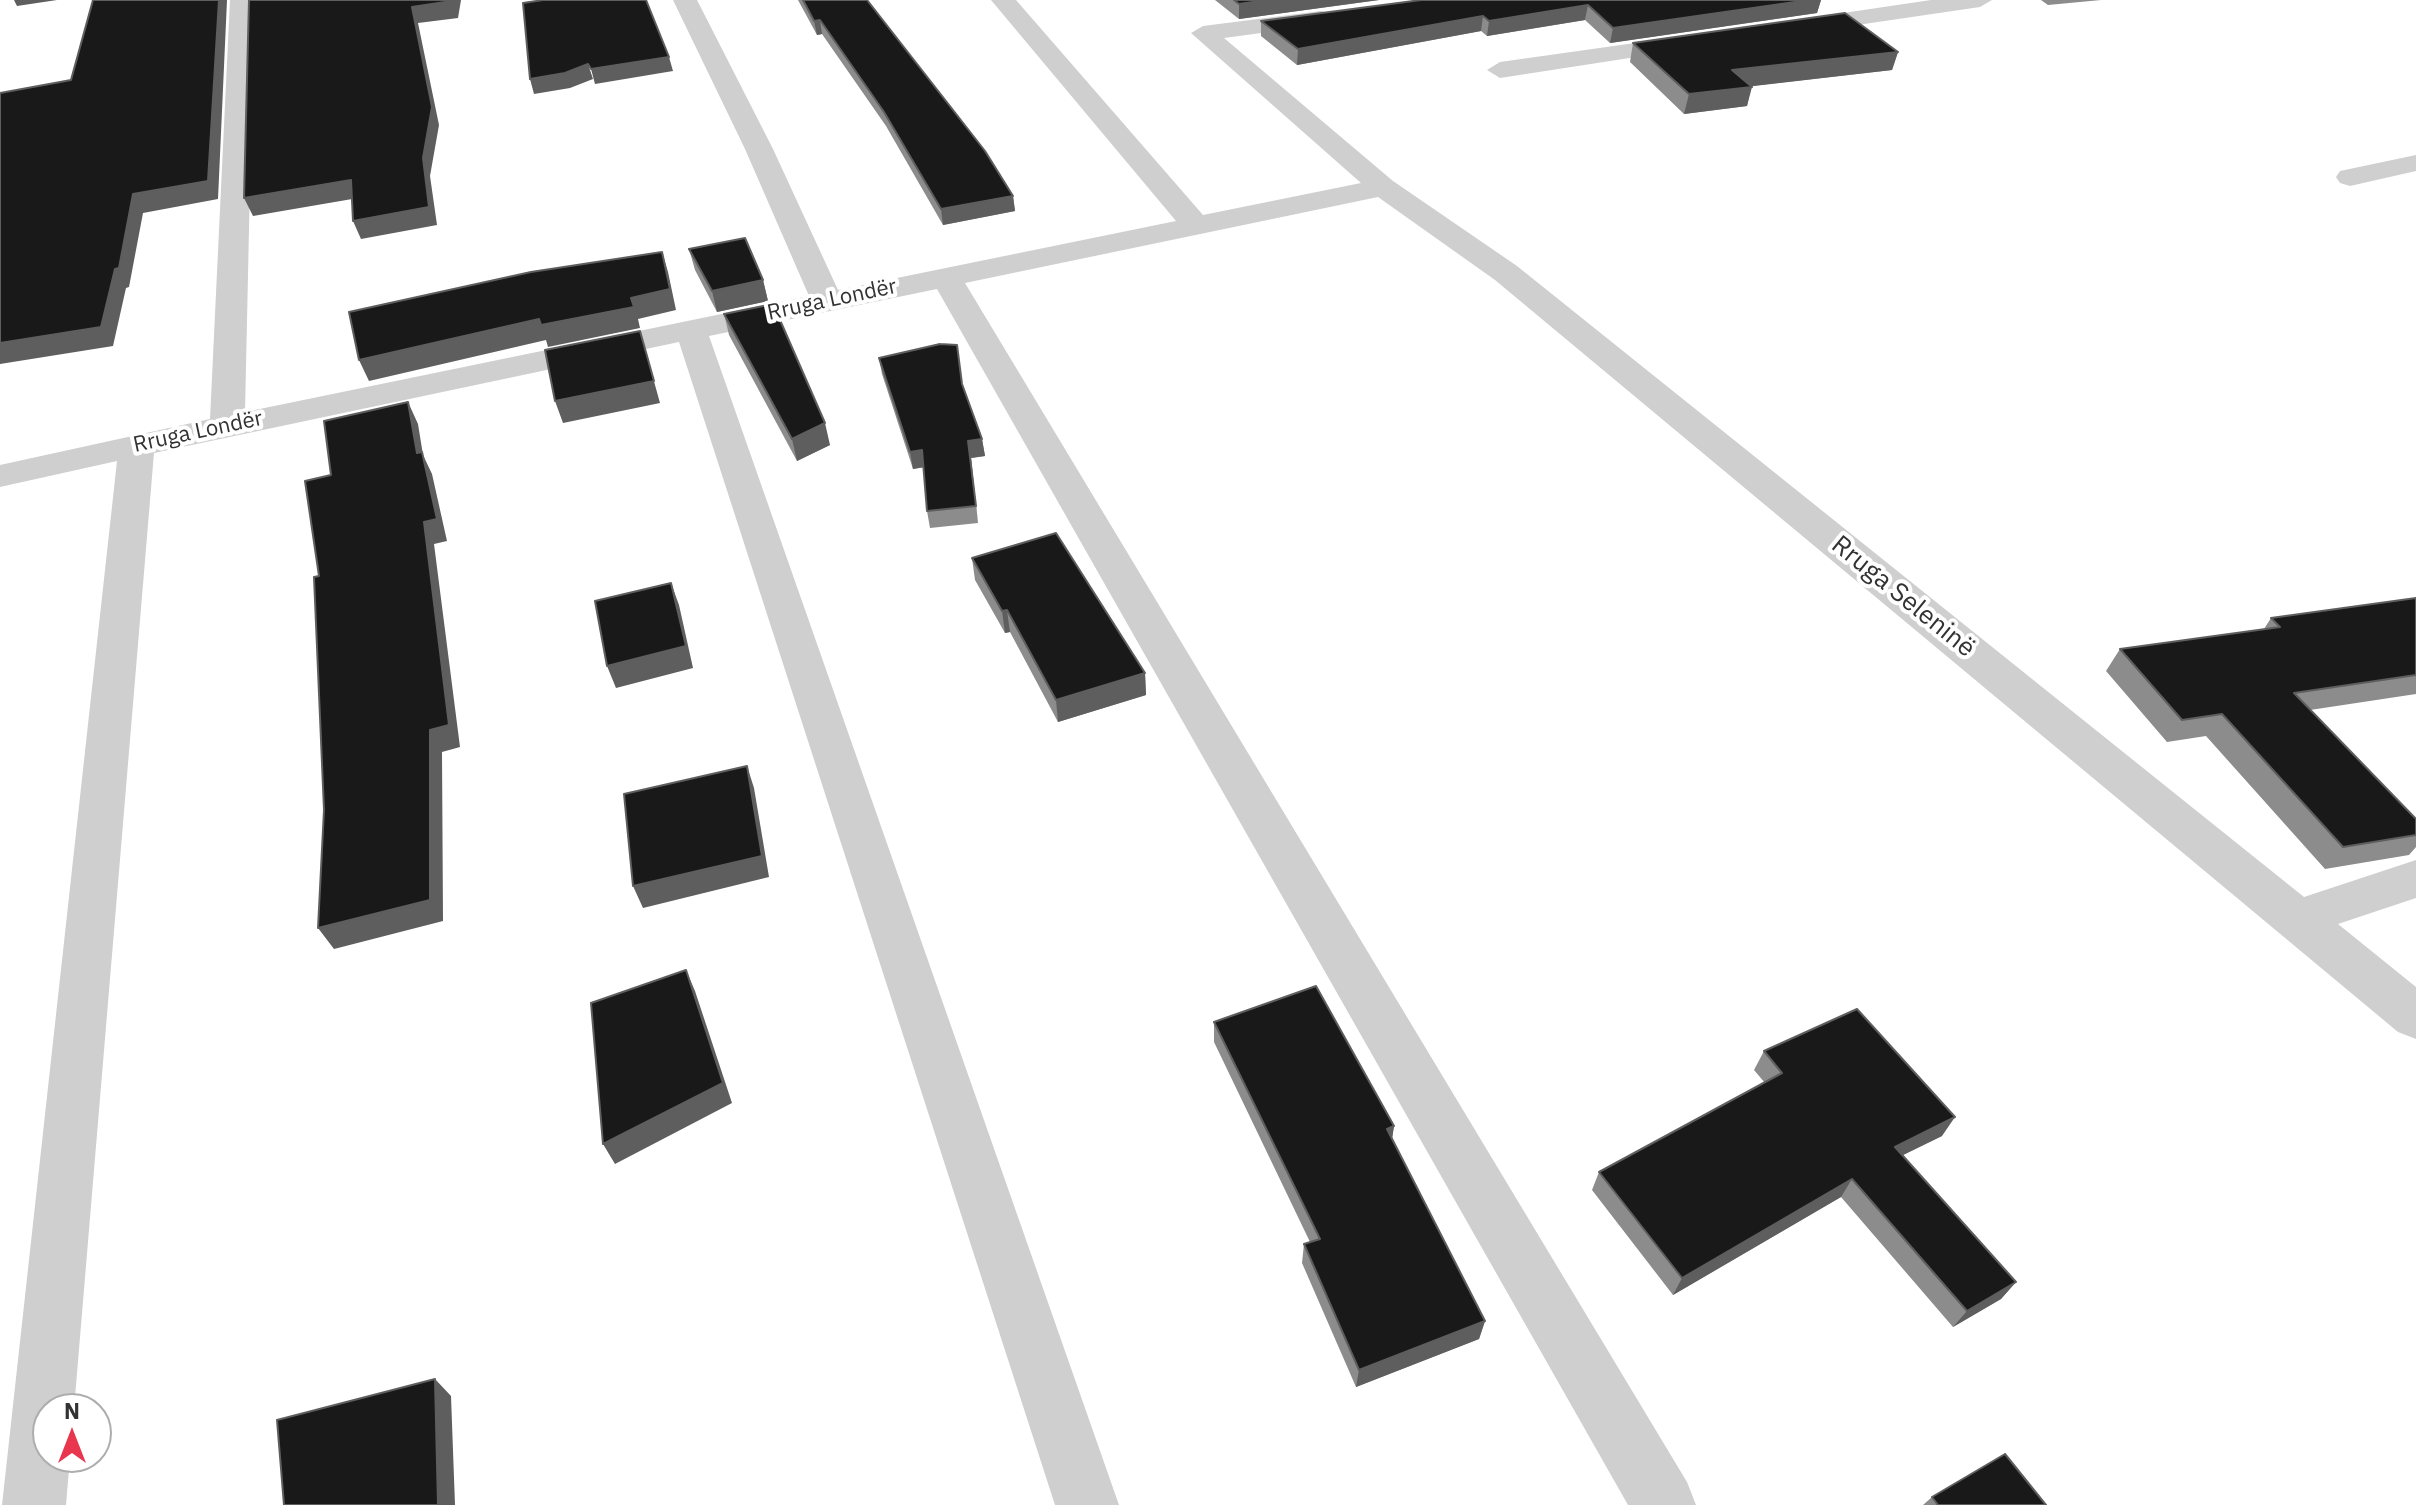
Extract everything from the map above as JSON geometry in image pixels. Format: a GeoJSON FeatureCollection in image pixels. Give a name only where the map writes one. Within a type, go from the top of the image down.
{"type":"FeatureCollection","features":[{"type":"Feature","properties":{"kind":"street"},"geometry":{"type":"LineString","coordinates":[[227,426],[242,0]]}},
{"type":"Feature","properties":{"kind":"street"},"geometry":{"type":"LineString","coordinates":[[685,0],[759,149],[827,301]]}},
{"type":"Feature","properties":{"kind":"street"},"geometry":{"type":"LineString","coordinates":[[1003,0],[1196,225]]}},
{"type":"Feature","properties":{"kind":"street"},"geometry":{"type":"LineString","coordinates":[[1779,29],[1980,0]]}},
{"type":"Feature","properties":{"kind":"street","name":"Rruga Seleninë"},"geometry":{"type":"LineString","coordinates":[[1353,14],[1203,33],[1383,187],[1506,273],[2416,1017]]}},
{"type":"Feature","properties":{"kind":"street"},"geometry":{"type":"LineString","coordinates":[[1500,70],[1717,38]]}},
{"type":"Feature","properties":{"kind":"street"},"geometry":{"type":"LineString","coordinates":[[2350,177],[2416,163]]}},
{"type":"Feature","properties":{"kind":"street","name":"Rruga Londër"},"geometry":{"type":"LineString","coordinates":[[0,476],[227,426],[1383,187]]}},
{"type":"Feature","properties":{"kind":"street"},"geometry":{"type":"LineString","coordinates":[[946,277],[1664,1505]]}},
{"type":"Feature","properties":{"kind":"street"},"geometry":{"type":"LineString","coordinates":[[691,330],[1087,1505]]}},
{"type":"Feature","properties":{"kind":"street"},"geometry":{"type":"LineString","coordinates":[[34,1505],[137,445]]}},
{"type":"Feature","properties":{"kind":"street"},"geometry":{"type":"LineString","coordinates":[[2296,919],[2416,879]]}},
{"type":"Feature","properties":{"kind":"building"},"geometry":{"type":"Polygon","coordinates":[[[93,0],[219,0],[208,181],[133,194],[119,268],[115,269],[101,327],[0,343],[0,93],[71,80],[93,0]]]}},
{"type":"Feature","properties":{"kind":"building"},"geometry":{"type":"Polygon","coordinates":[[[249,0],[453,0],[412,7],[432,107],[423,158],[429,207],[353,221],[351,180],[244,198],[249,0]]]}},
{"type":"Feature","properties":{"kind":"building"},"geometry":{"type":"Polygon","coordinates":[[[543,0],[646,0],[669,57],[591,69],[588,64],[565,73],[530,79],[523,3],[543,0]]]}},
{"type":"Feature","properties":{"kind":"building"},"geometry":{"type":"Polygon","coordinates":[[[803,0],[867,0],[985,151],[1013,196],[941,209],[884,112],[820,20],[814,21],[803,0]]]}},
{"type":"Feature","properties":{"kind":"building"},"geometry":{"type":"Polygon","coordinates":[[[1234,0],[1267,0],[1239,4],[1234,0]]]}},
{"type":"Feature","properties":{"kind":"building"},"geometry":{"type":"Polygon","coordinates":[[[1421,0],[1809,0],[1613,28],[1588,5],[1489,21],[1483,16],[1298,49],[1261,21],[1421,0]]]}},
{"type":"Feature","properties":{"kind":"building"},"geometry":{"type":"Polygon","coordinates":[[[1845,13],[1898,52],[1732,70],[1752,87],[1689,94],[1633,43],[1845,13]]]}},
{"type":"Feature","properties":{"kind":"building"},"geometry":{"type":"Polygon","coordinates":[[[745,238],[763,280],[712,291],[689,249],[745,238]]]}},
{"type":"Feature","properties":{"kind":"building"},"geometry":{"type":"Polygon","coordinates":[[[662,252],[670,289],[631,298],[634,307],[541,325],[539,319],[359,360],[349,312],[531,272],[662,252]]]}},
{"type":"Feature","properties":{"kind":"building"},"geometry":{"type":"Polygon","coordinates":[[[773,304],[825,423],[792,439],[724,314],[773,304]]]}},
{"type":"Feature","properties":{"kind":"building"},"geometry":{"type":"Polygon","coordinates":[[[640,331],[654,381],[555,401],[545,350],[640,331]]]}},
{"type":"Feature","properties":{"kind":"building"},"geometry":{"type":"Polygon","coordinates":[[[940,344],[957,345],[962,384],[982,439],[968,441],[976,506],[927,511],[922,450],[910,452],[879,358],[940,344]]]}},
{"type":"Feature","properties":{"kind":"building"},"geometry":{"type":"Polygon","coordinates":[[[408,402],[417,453],[422,452],[437,519],[424,522],[449,725],[430,730],[430,900],[318,928],[324,810],[314,577],[319,576],[305,481],[331,475],[324,421],[408,402]]]}},
{"type":"Feature","properties":{"kind":"building"},"geometry":{"type":"Polygon","coordinates":[[[1056,533],[1145,673],[1056,700],[1007,610],[1002,611],[972,558],[1056,533]]]}},
{"type":"Feature","properties":{"kind":"building"},"geometry":{"type":"Polygon","coordinates":[[[671,583],[686,646],[607,666],[595,601],[671,583]]]}},
{"type":"Feature","properties":{"kind":"building"},"geometry":{"type":"Polygon","coordinates":[[[2416,598],[2416,675],[2294,693],[2416,819],[2416,835],[2343,847],[2222,714],[2182,720],[2120,649],[2280,627],[2271,618],[2416,598]]]}},
{"type":"Feature","properties":{"kind":"building"},"geometry":{"type":"Polygon","coordinates":[[[747,766],[762,856],[633,886],[624,794],[747,766]]]}},
{"type":"Feature","properties":{"kind":"building"},"geometry":{"type":"Polygon","coordinates":[[[686,970],[723,1083],[603,1144],[591,1003],[686,970]]]}},
{"type":"Feature","properties":{"kind":"building"},"geometry":{"type":"Polygon","coordinates":[[[1316,986],[1394,1126],[1387,1129],[1485,1321],[1359,1370],[1304,1244],[1320,1239],[1214,1022],[1316,986]]]}},
{"type":"Feature","properties":{"kind":"building"},"geometry":{"type":"Polygon","coordinates":[[[1857,1009],[1955,1117],[1895,1147],[2016,1282],[1967,1311],[1852,1179],[1682,1278],[1599,1172],[1782,1073],[1764,1051],[1857,1009]]]}},
{"type":"Feature","properties":{"kind":"building"},"geometry":{"type":"Polygon","coordinates":[[[435,1379],[438,1505],[284,1505],[277,1420],[435,1379]]]}},
{"type":"Feature","properties":{"kind":"building"},"geometry":{"type":"Polygon","coordinates":[[[2005,1454],[2046,1505],[1938,1505],[1932,1497],[2005,1454]]]}}]}
